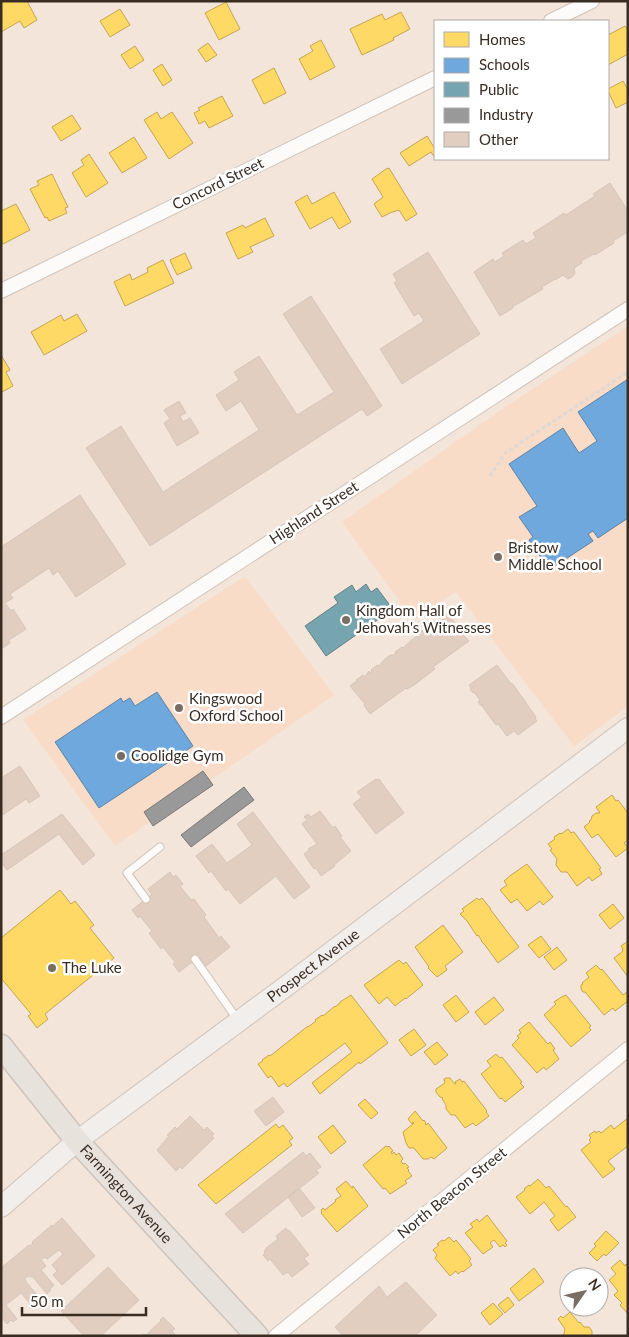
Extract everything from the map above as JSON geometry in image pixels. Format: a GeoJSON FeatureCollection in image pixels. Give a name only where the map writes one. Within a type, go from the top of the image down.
{"type":"FeatureCollection","features":[{"type":"Feature","properties":{"kind":"main road","name":"Prospect Avenue"},"geometry":{"type":"LineString","coordinates":[[1,1207],[78,1141],[628,728]]}},
{"type":"Feature","properties":{"kind":"main road","name":"Farmington Avenue"},"geometry":{"type":"LineString","coordinates":[[1,1046],[78,1141],[257,1336]]}},
{"type":"Feature","properties":{"kind":"street"},"geometry":{"type":"LineString","coordinates":[[553,20],[592,1]]}},
{"type":"Feature","properties":{"kind":"street","name":"Concord Street"},"geometry":{"type":"LineString","coordinates":[[1,291],[434,78]]}},
{"type":"Feature","properties":{"kind":"street","name":"Highland Street"},"geometry":{"type":"LineString","coordinates":[[1,717],[628,309]]}},
{"type":"Feature","properties":{"kind":"street","name":"North Beacon Street"},"geometry":{"type":"LineString","coordinates":[[276,1336],[628,1049]]}},
{"type":"Feature","properties":{"kind":"lane"},"geometry":{"type":"LineString","coordinates":[[146,898],[127,873],[160,847]]}},
{"type":"Feature","properties":{"kind":"lane"},"geometry":{"type":"LineString","coordinates":[[196,959],[239,1021]]}},
{"type":"Feature","properties":{"kind":"path"},"geometry":{"type":"LineString","coordinates":[[490,476],[505,453],[628,372]]}},
{"type":"Feature","properties":{"kind":"shaded area","name":"Bristow Middle School"},"geometry":{"type":"Polygon","coordinates":[[[628,326],[628,706],[574,746],[456,592],[413,620],[342,522],[505,407],[628,326]]]}},
{"type":"Feature","properties":{"kind":"shaded area","name":"Kingswood Oxford School"},"geometry":{"type":"Polygon","coordinates":[[[245,576],[334,695],[115,846],[23,720],[245,576]]]}},
{"type":"Feature","properties":{"kind":"building: Homes"},"geometry":{"type":"Polygon","coordinates":[[[27,1],[37,20],[24,28],[20,21],[1,32],[1,2],[27,1]]]}},
{"type":"Feature","properties":{"kind":"building: Homes"},"geometry":{"type":"Polygon","coordinates":[[[226,2],[240,29],[219,40],[205,13],[226,2]]]}},
{"type":"Feature","properties":{"kind":"building: Homes"},"geometry":{"type":"Polygon","coordinates":[[[120,9],[130,25],[110,37],[100,21],[120,9]]]}},
{"type":"Feature","properties":{"kind":"building: Homes"},"geometry":{"type":"Polygon","coordinates":[[[401,12],[410,29],[393,38],[394,40],[362,55],[350,29],[382,14],[385,20],[401,12]]]}},
{"type":"Feature","properties":{"kind":"building: Homes"},"geometry":{"type":"Polygon","coordinates":[[[625,26],[628,30],[628,54],[609,64],[609,34],[625,26]]]}},
{"type":"Feature","properties":{"kind":"building: Homes"},"geometry":{"type":"Polygon","coordinates":[[[321,40],[335,67],[310,80],[299,59],[313,51],[310,46],[321,40]]]}},
{"type":"Feature","properties":{"kind":"building: Homes"},"geometry":{"type":"Polygon","coordinates":[[[208,43],[217,55],[206,62],[198,50],[208,43]]]}},
{"type":"Feature","properties":{"kind":"building: Homes"},"geometry":{"type":"Polygon","coordinates":[[[135,46],[144,60],[130,69],[121,55],[135,46]]]}},
{"type":"Feature","properties":{"kind":"building: Homes"},"geometry":{"type":"Polygon","coordinates":[[[162,64],[172,80],[163,86],[153,70],[162,64]]]}},
{"type":"Feature","properties":{"kind":"building: Homes"},"geometry":{"type":"Polygon","coordinates":[[[274,68],[286,93],[264,104],[252,80],[274,68]]]}},
{"type":"Feature","properties":{"kind":"building: Homes"},"geometry":{"type":"Polygon","coordinates":[[[623,81],[628,90],[628,102],[616,108],[609,93],[609,88],[623,81]]]}},
{"type":"Feature","properties":{"kind":"building: Homes"},"geometry":{"type":"Polygon","coordinates":[[[222,96],[233,116],[209,128],[205,121],[199,124],[194,113],[200,110],[198,108],[222,96]]]}},
{"type":"Feature","properties":{"kind":"building: Homes"},"geometry":{"type":"Polygon","coordinates":[[[157,112],[161,119],[172,112],[193,143],[169,159],[144,120],[157,112]]]}},
{"type":"Feature","properties":{"kind":"building: Homes"},"geometry":{"type":"Polygon","coordinates":[[[72,115],[81,129],[61,141],[52,127],[72,115]]]}},
{"type":"Feature","properties":{"kind":"building: Homes"},"geometry":{"type":"Polygon","coordinates":[[[427,136],[434,147],[434,156],[431,152],[409,166],[400,153],[427,136]]]}},
{"type":"Feature","properties":{"kind":"building: Homes"},"geometry":{"type":"Polygon","coordinates":[[[134,137],[147,158],[122,173],[109,153],[134,137]]]}},
{"type":"Feature","properties":{"kind":"building: Homes"},"geometry":{"type":"Polygon","coordinates":[[[89,154],[108,183],[86,197],[72,173],[84,165],[81,160],[89,154]]]}},
{"type":"Feature","properties":{"kind":"building: Homes"},"geometry":{"type":"Polygon","coordinates":[[[389,168],[417,214],[406,221],[399,210],[382,217],[374,204],[383,197],[372,179],[389,168]]]}},
{"type":"Feature","properties":{"kind":"building: Homes"},"geometry":{"type":"Polygon","coordinates":[[[52,174],[68,207],[65,208],[67,213],[49,221],[47,217],[45,218],[30,189],[39,185],[37,181],[52,174]]]}},
{"type":"Feature","properties":{"kind":"building: Homes"},"geometry":{"type":"Polygon","coordinates":[[[334,192],[351,222],[339,229],[332,217],[310,229],[295,202],[307,195],[312,204],[334,192]]]}},
{"type":"Feature","properties":{"kind":"building: Homes"},"geometry":{"type":"Polygon","coordinates":[[[16,204],[30,230],[3,244],[1,240],[1,211],[16,204]]]}},
{"type":"Feature","properties":{"kind":"building: Homes"},"geometry":{"type":"Polygon","coordinates":[[[265,218],[274,236],[250,247],[253,252],[238,259],[226,233],[243,225],[245,228],[265,218]]]}},
{"type":"Feature","properties":{"kind":"building: Homes"},"geometry":{"type":"Polygon","coordinates":[[[185,253],[192,268],[177,275],[170,260],[185,253]]]}},
{"type":"Feature","properties":{"kind":"building: Homes"},"geometry":{"type":"Polygon","coordinates":[[[163,260],[174,283],[125,306],[114,282],[130,274],[132,280],[148,272],[147,268],[163,260]]]}},
{"type":"Feature","properties":{"kind":"building: Homes"},"geometry":{"type":"Polygon","coordinates":[[[77,314],[87,331],[44,355],[31,332],[61,315],[64,321],[77,314]]]}},
{"type":"Feature","properties":{"kind":"building: Homes"},"geometry":{"type":"Polygon","coordinates":[[[1,355],[10,370],[6,372],[13,386],[2,392],[1,390],[1,355]]]}},
{"type":"Feature","properties":{"kind":"building: Homes"},"geometry":{"type":"Polygon","coordinates":[[[612,795],[628,813],[628,840],[624,843],[628,848],[616,857],[598,834],[592,838],[584,827],[590,822],[592,816],[600,813],[596,807],[612,795]]]}},
{"type":"Feature","properties":{"kind":"building: Homes"},"geometry":{"type":"Polygon","coordinates":[[[568,829],[571,833],[574,832],[601,868],[599,869],[602,874],[592,881],[589,877],[577,886],[567,872],[561,872],[556,865],[557,859],[548,844],[555,839],[554,837],[568,829]]]}},
{"type":"Feature","properties":{"kind":"building: Homes"},"geometry":{"type":"Polygon","coordinates":[[[527,864],[553,897],[543,905],[540,901],[527,911],[517,899],[511,903],[500,890],[507,885],[504,881],[527,864]]]}},
{"type":"Feature","properties":{"kind":"building: Homes","name":"The Luke"},"geometry":{"type":"Polygon","coordinates":[[[60,890],[71,904],[75,901],[94,925],[90,928],[114,958],[45,1014],[48,1019],[37,1028],[28,1016],[31,1014],[1,978],[1,938],[60,890]]]}},
{"type":"Feature","properties":{"kind":"building: Homes"},"geometry":{"type":"Polygon","coordinates":[[[477,898],[479,900],[482,898],[519,947],[498,963],[460,914],[464,911],[462,909],[477,898]]]}},
{"type":"Feature","properties":{"kind":"building: Homes"},"geometry":{"type":"Polygon","coordinates":[[[613,904],[624,918],[610,929],[599,915],[613,904]]]}},
{"type":"Feature","properties":{"kind":"building: Homes"},"geometry":{"type":"Polygon","coordinates":[[[443,925],[463,952],[445,966],[447,970],[437,977],[428,968],[415,947],[443,925]]]}},
{"type":"Feature","properties":{"kind":"building: Homes"},"geometry":{"type":"Polygon","coordinates":[[[541,936],[551,949],[539,958],[528,945],[541,936]]]}},
{"type":"Feature","properties":{"kind":"building: Homes"},"geometry":{"type":"Polygon","coordinates":[[[628,941],[628,977],[614,958],[623,951],[621,946],[628,941]]]}},
{"type":"Feature","properties":{"kind":"building: Homes"},"geometry":{"type":"Polygon","coordinates":[[[557,947],[567,960],[554,970],[544,957],[557,947]]]}},
{"type":"Feature","properties":{"kind":"building: Homes"},"geometry":{"type":"Polygon","coordinates":[[[399,960],[403,964],[406,962],[423,985],[395,1006],[387,997],[379,1004],[364,985],[399,960]]]}},
{"type":"Feature","properties":{"kind":"building: Homes"},"geometry":{"type":"Polygon","coordinates":[[[596,965],[602,969],[623,995],[628,993],[628,1001],[615,1011],[613,1008],[604,1015],[581,989],[582,983],[589,977],[586,973],[596,965]]]}},
{"type":"Feature","properties":{"kind":"building: Homes"},"geometry":{"type":"Polygon","coordinates":[[[351,995],[388,1043],[360,1064],[359,1062],[320,1094],[312,1083],[352,1052],[345,1043],[287,1087],[284,1083],[279,1087],[271,1076],[268,1078],[258,1064],[262,1060],[351,995]]]}},
{"type":"Feature","properties":{"kind":"building: Homes"},"geometry":{"type":"Polygon","coordinates":[[[456,995],[469,1012],[456,1022],[443,1005],[456,995]]]}},
{"type":"Feature","properties":{"kind":"building: Homes"},"geometry":{"type":"Polygon","coordinates":[[[566,995],[591,1026],[589,1027],[591,1030],[571,1047],[544,1015],[556,1004],[554,1002],[566,995]]]}},
{"type":"Feature","properties":{"kind":"building: Homes"},"geometry":{"type":"Polygon","coordinates":[[[494,997],[504,1010],[485,1025],[475,1012],[494,997]]]}},
{"type":"Feature","properties":{"kind":"building: Homes"},"geometry":{"type":"Polygon","coordinates":[[[529,1022],[548,1044],[550,1042],[559,1059],[546,1070],[544,1067],[537,1073],[512,1045],[519,1038],[517,1036],[521,1033],[519,1030],[529,1022]]]}},
{"type":"Feature","properties":{"kind":"building: Homes"},"geometry":{"type":"Polygon","coordinates":[[[414,1029],[426,1045],[411,1056],[399,1040],[414,1029]]]}},
{"type":"Feature","properties":{"kind":"building: Homes"},"geometry":{"type":"Polygon","coordinates":[[[437,1042],[448,1055],[435,1065],[424,1052],[437,1042]]]}},
{"type":"Feature","properties":{"kind":"building: Homes"},"geometry":{"type":"Polygon","coordinates":[[[496,1054],[500,1058],[502,1057],[524,1087],[505,1102],[502,1098],[500,1099],[481,1074],[491,1066],[487,1061],[496,1054]]]}},
{"type":"Feature","properties":{"kind":"building: Homes"},"geometry":{"type":"Polygon","coordinates":[[[450,1078],[456,1084],[455,1082],[460,1079],[462,1082],[464,1081],[489,1116],[476,1126],[473,1123],[465,1128],[455,1115],[451,1115],[446,1109],[443,1098],[436,1092],[436,1089],[445,1083],[444,1079],[450,1078]]]}},
{"type":"Feature","properties":{"kind":"building: Homes"},"geometry":{"type":"Polygon","coordinates":[[[365,1099],[378,1113],[371,1119],[358,1105],[365,1099]]]}},
{"type":"Feature","properties":{"kind":"building: Homes"},"geometry":{"type":"Polygon","coordinates":[[[415,1111],[424,1120],[426,1125],[428,1123],[447,1148],[434,1159],[431,1157],[423,1159],[414,1148],[409,1148],[406,1143],[403,1132],[414,1123],[412,1124],[408,1119],[415,1111]]]}},
{"type":"Feature","properties":{"kind":"building: Homes"},"geometry":{"type":"Polygon","coordinates":[[[628,1118],[628,1146],[608,1161],[615,1169],[603,1178],[581,1150],[591,1142],[589,1135],[595,1131],[596,1133],[599,1131],[601,1133],[611,1125],[614,1129],[628,1118]]]}},
{"type":"Feature","properties":{"kind":"building: Homes"},"geometry":{"type":"Polygon","coordinates":[[[276,1124],[279,1128],[283,1125],[293,1138],[289,1141],[292,1145],[216,1204],[198,1185],[276,1124]]]}},
{"type":"Feature","properties":{"kind":"building: Homes"},"geometry":{"type":"Polygon","coordinates":[[[333,1125],[346,1142],[331,1154],[318,1137],[333,1125]]]}},
{"type":"Feature","properties":{"kind":"building: Homes"},"geometry":{"type":"Polygon","coordinates":[[[386,1146],[389,1146],[393,1151],[391,1152],[392,1154],[394,1152],[396,1155],[399,1153],[403,1159],[401,1161],[409,1167],[407,1168],[408,1171],[412,1176],[405,1181],[407,1183],[390,1194],[385,1188],[383,1189],[363,1165],[386,1146]]]}},
{"type":"Feature","properties":{"kind":"building: Homes"},"geometry":{"type":"Polygon","coordinates":[[[538,1179],[546,1188],[549,1186],[576,1217],[558,1231],[550,1220],[555,1216],[544,1202],[530,1214],[516,1197],[538,1179]]]}},
{"type":"Feature","properties":{"kind":"building: Homes"},"geometry":{"type":"Polygon","coordinates":[[[346,1181],[352,1188],[353,1186],[368,1206],[337,1232],[321,1213],[321,1210],[323,1208],[325,1210],[341,1196],[336,1189],[346,1181]]]}},
{"type":"Feature","properties":{"kind":"building: Homes"},"geometry":{"type":"Polygon","coordinates":[[[487,1215],[507,1241],[505,1243],[507,1245],[500,1247],[494,1240],[490,1243],[493,1247],[483,1254],[465,1233],[473,1227],[470,1224],[477,1219],[479,1222],[487,1215]]]}},
{"type":"Feature","properties":{"kind":"building: Homes"},"geometry":{"type":"Polygon","coordinates":[[[606,1231],[619,1243],[606,1256],[604,1254],[597,1261],[589,1253],[596,1246],[594,1244],[606,1231]]]}},
{"type":"Feature","properties":{"kind":"building: Homes"},"geometry":{"type":"Polygon","coordinates":[[[449,1237],[454,1242],[456,1240],[471,1259],[469,1261],[472,1265],[463,1272],[458,1274],[456,1271],[450,1276],[435,1258],[437,1255],[433,1250],[439,1245],[437,1244],[449,1237]]]}},
{"type":"Feature","properties":{"kind":"building: Homes"},"geometry":{"type":"Polygon","coordinates":[[[620,1260],[625,1266],[626,1264],[628,1266],[628,1314],[620,1305],[622,1303],[614,1295],[618,1291],[609,1280],[616,1274],[611,1268],[620,1260]]]}},
{"type":"Feature","properties":{"kind":"building: Homes"},"geometry":{"type":"Polygon","coordinates":[[[534,1268],[544,1282],[519,1301],[510,1289],[534,1268]]]}},
{"type":"Feature","properties":{"kind":"building: Homes"},"geometry":{"type":"Polygon","coordinates":[[[508,1297],[514,1305],[505,1313],[498,1305],[508,1297]]]}},
{"type":"Feature","properties":{"kind":"building: Homes"},"geometry":{"type":"Polygon","coordinates":[[[493,1303],[503,1314],[490,1325],[481,1313],[493,1303]]]}},
{"type":"Feature","properties":{"kind":"building: Homes"},"geometry":{"type":"Polygon","coordinates":[[[560,1317],[574,1317],[584,1327],[589,1327],[592,1331],[592,1336],[561,1336],[564,1334],[565,1329],[558,1319],[560,1317]]]}},
{"type":"Feature","properties":{"kind":"building: Schools"},"geometry":{"type":"Polygon","coordinates":[[[628,379],[628,518],[598,538],[593,531],[588,534],[593,541],[549,570],[529,540],[533,537],[519,517],[537,506],[509,464],[563,428],[579,453],[597,441],[578,412],[628,379]]]}},
{"type":"Feature","properties":{"kind":"building: Schools","name":"Coolidge Gym"},"geometry":{"type":"Polygon","coordinates":[[[157,692],[193,746],[99,808],[55,742],[121,698],[123,702],[130,698],[135,706],[157,692]]]}},
{"type":"Feature","properties":{"kind":"building: Public","name":"Kingdom Hall of Jehovah's Witnesses"},"geometry":{"type":"Polygon","coordinates":[[[366,584],[371,592],[377,588],[389,604],[383,608],[386,614],[326,656],[305,626],[338,603],[334,597],[352,585],[356,592],[366,584]]]}},
{"type":"Feature","properties":{"kind":"building: Industry"},"geometry":{"type":"Polygon","coordinates":[[[203,771],[213,785],[153,826],[144,812],[203,771]]]}},
{"type":"Feature","properties":{"kind":"building: Industry"},"geometry":{"type":"Polygon","coordinates":[[[244,787],[254,800],[191,847],[181,835],[244,787]]]}},
{"type":"Feature","properties":{"kind":"building: Other"},"geometry":{"type":"Polygon","coordinates":[[[610,183],[628,211],[628,233],[613,241],[614,243],[595,255],[581,261],[582,263],[574,268],[575,273],[572,277],[568,279],[563,275],[555,279],[542,287],[543,289],[500,316],[474,272],[493,259],[495,262],[504,256],[502,253],[523,240],[526,244],[536,238],[533,233],[564,213],[566,215],[595,196],[593,194],[610,183]]]}},
{"type":"Feature","properties":{"kind":"building: Other"},"geometry":{"type":"Polygon","coordinates":[[[428,252],[480,334],[402,384],[380,349],[424,321],[419,313],[414,316],[394,283],[397,281],[393,274],[428,252]]]}},
{"type":"Feature","properties":{"kind":"building: Other"},"geometry":{"type":"Polygon","coordinates":[[[311,296],[382,406],[367,416],[362,409],[150,546],[86,448],[121,426],[163,492],[259,430],[241,401],[226,411],[216,395],[239,380],[234,372],[259,356],[297,415],[334,392],[283,314],[311,296]]]}},
{"type":"Feature","properties":{"kind":"building: Other"},"geometry":{"type":"Polygon","coordinates":[[[179,401],[186,413],[180,416],[183,422],[190,418],[199,433],[177,446],[164,423],[170,419],[164,410],[179,401]]]}},
{"type":"Feature","properties":{"kind":"building: Other"},"geometry":{"type":"Polygon","coordinates":[[[80,495],[126,564],[76,597],[58,571],[53,575],[49,568],[10,594],[13,598],[5,603],[11,611],[13,609],[26,629],[9,640],[10,643],[1,649],[1,547],[80,495]]]}},
{"type":"Feature","properties":{"kind":"building: Other"},"geometry":{"type":"Polygon","coordinates":[[[448,613],[455,623],[453,624],[469,641],[433,667],[435,669],[414,685],[406,688],[370,714],[365,704],[350,686],[358,682],[356,680],[363,675],[365,677],[369,671],[370,673],[377,665],[379,666],[390,655],[396,653],[414,638],[421,636],[419,633],[426,628],[428,630],[428,628],[434,625],[433,623],[440,618],[442,620],[442,617],[448,613]]]}},
{"type":"Feature","properties":{"kind":"building: Other"},"geometry":{"type":"Polygon","coordinates":[[[497,665],[512,683],[537,721],[518,735],[514,731],[507,736],[482,706],[483,704],[481,706],[478,702],[480,700],[470,689],[469,685],[497,665]]]}},
{"type":"Feature","properties":{"kind":"building: Other"},"geometry":{"type":"Polygon","coordinates":[[[20,766],[40,796],[29,803],[26,799],[1,816],[1,778],[20,766]]]}},
{"type":"Feature","properties":{"kind":"building: Other"},"geometry":{"type":"Polygon","coordinates":[[[376,779],[379,779],[404,813],[376,834],[353,804],[362,797],[357,792],[376,779]]]}},
{"type":"Feature","properties":{"kind":"building: Other"},"geometry":{"type":"Polygon","coordinates":[[[320,811],[333,828],[335,826],[342,836],[340,837],[351,851],[321,876],[304,854],[308,849],[317,844],[302,824],[307,820],[304,817],[308,814],[311,817],[320,811]]]}},
{"type":"Feature","properties":{"kind":"building: Other"},"geometry":{"type":"Polygon","coordinates":[[[253,812],[310,887],[294,899],[276,876],[240,904],[228,889],[226,891],[211,871],[209,873],[196,856],[212,844],[227,863],[252,845],[237,824],[253,812]]]}},
{"type":"Feature","properties":{"kind":"building: Other"},"geometry":{"type":"Polygon","coordinates":[[[62,814],[95,855],[83,865],[59,834],[7,870],[1,862],[1,855],[62,814]]]}},
{"type":"Feature","properties":{"kind":"building: Other"},"geometry":{"type":"Polygon","coordinates":[[[170,872],[173,877],[176,875],[183,884],[180,886],[191,900],[194,899],[206,915],[204,917],[219,938],[221,936],[230,947],[206,966],[199,957],[179,972],[173,964],[175,962],[163,947],[161,949],[149,933],[152,931],[140,916],[138,918],[132,910],[152,894],[148,889],[170,872]]]}},
{"type":"Feature","properties":{"kind":"building: Other"},"geometry":{"type":"Polygon","coordinates":[[[273,1097],[284,1112],[266,1126],[254,1111],[273,1097]]]}},
{"type":"Feature","properties":{"kind":"building: Other"},"geometry":{"type":"Polygon","coordinates":[[[190,1116],[204,1130],[207,1127],[214,1134],[212,1136],[214,1138],[182,1169],[180,1167],[176,1171],[157,1150],[169,1136],[167,1135],[175,1127],[177,1129],[190,1116]]]}},
{"type":"Feature","properties":{"kind":"building: Other"},"geometry":{"type":"Polygon","coordinates":[[[303,1152],[306,1156],[310,1153],[321,1167],[316,1170],[319,1173],[243,1233],[225,1214],[303,1152]]]}},
{"type":"Feature","properties":{"kind":"building: Other"},"geometry":{"type":"Polygon","coordinates":[[[299,1188],[315,1208],[302,1217],[288,1197],[299,1188]]]}},
{"type":"Feature","properties":{"kind":"building: Other"},"geometry":{"type":"Polygon","coordinates":[[[62,1218],[95,1256],[62,1285],[53,1275],[57,1271],[52,1265],[63,1254],[59,1250],[47,1259],[45,1257],[41,1260],[46,1266],[41,1270],[54,1285],[47,1294],[33,1277],[28,1276],[25,1278],[26,1282],[39,1297],[32,1306],[21,1293],[6,1305],[17,1319],[13,1322],[11,1320],[7,1324],[1,1317],[1,1268],[62,1218]]]}},
{"type":"Feature","properties":{"kind":"building: Other"},"geometry":{"type":"Polygon","coordinates":[[[286,1228],[309,1255],[304,1258],[309,1264],[292,1277],[288,1272],[283,1275],[270,1259],[268,1261],[263,1255],[266,1248],[278,1239],[276,1236],[286,1228]]]}},
{"type":"Feature","properties":{"kind":"building: Other"},"geometry":{"type":"Polygon","coordinates":[[[108,1267],[139,1300],[101,1336],[84,1336],[61,1311],[108,1267]]]}},
{"type":"Feature","properties":{"kind":"building: Other"},"geometry":{"type":"Polygon","coordinates":[[[406,1282],[437,1315],[415,1336],[343,1336],[335,1327],[379,1286],[387,1297],[406,1282]]]}},
{"type":"Feature","properties":{"kind":"building: Other"},"geometry":{"type":"Polygon","coordinates":[[[163,1317],[175,1329],[172,1331],[176,1336],[141,1336],[143,1334],[146,1335],[163,1317]]]}},
{"type":"Feature","properties":{"kind":"place","name":"Bristow Middle School"},"geometry":{"type":"Point","coordinates":[498,557]}},
{"type":"Feature","properties":{"kind":"place","name":"Kingdom Hall of Jehovah's Witnesses"},"geometry":{"type":"Point","coordinates":[346,620]}},
{"type":"Feature","properties":{"kind":"place","name":"Kingswood Oxford School"},"geometry":{"type":"Point","coordinates":[179,708]}},
{"type":"Feature","properties":{"kind":"place","name":"Coolidge Gym"},"geometry":{"type":"Point","coordinates":[121,756]}},
{"type":"Feature","properties":{"kind":"place","name":"The Luke"},"geometry":{"type":"Point","coordinates":[52,968]}}]}
